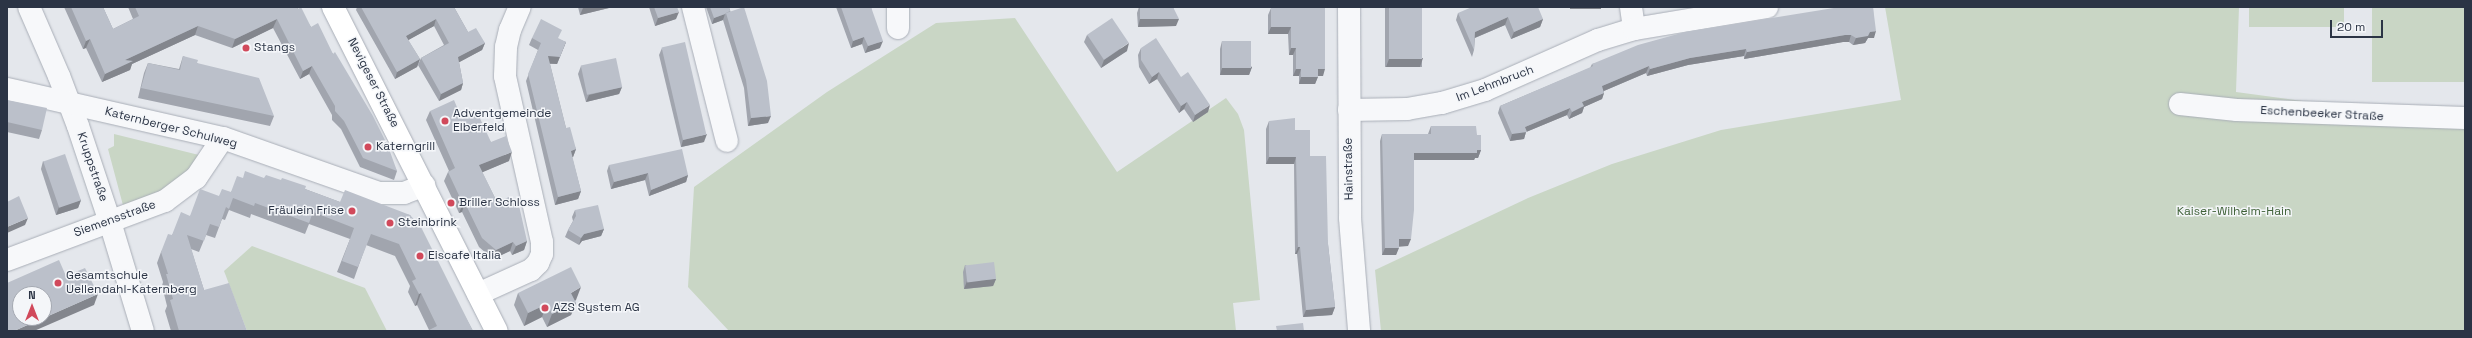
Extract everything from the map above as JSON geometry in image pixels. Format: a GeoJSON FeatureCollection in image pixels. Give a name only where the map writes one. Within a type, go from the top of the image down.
{"type":"FeatureCollection","features":[{"type":"Feature","properties":{"kind":"main road","name":"Nevigeser Straße"},"geometry":{"type":"LineString","coordinates":[[334,7],[425,185],[497,331]]}},
{"type":"Feature","properties":{"kind":"street","name":"Kruppstraße"},"geometry":{"type":"LineString","coordinates":[[29,7],[69,103],[110,222],[143,331]]}},
{"type":"Feature","properties":{"kind":"street"},"geometry":{"type":"LineString","coordinates":[[478,294],[531,270],[538,263],[542,254],[542,242],[505,76],[506,47],[512,25],[520,7]]}},
{"type":"Feature","properties":{"kind":"street"},"geometry":{"type":"LineString","coordinates":[[693,7],[727,142]]}},
{"type":"Feature","properties":{"kind":"street","name":"Hainstraße"},"geometry":{"type":"LineString","coordinates":[[1349,7],[1350,218],[1359,331]]}},
{"type":"Feature","properties":{"kind":"street"},"geometry":{"type":"LineString","coordinates":[[1631,7],[1634,29]]}},
{"type":"Feature","properties":{"kind":"street","name":"Im Lehmbruch"},"geometry":{"type":"LineString","coordinates":[[1349,110],[1407,109],[1442,103],[1485,90],[1598,40],[1634,29],[1767,7]]}},
{"type":"Feature","properties":{"kind":"street","name":"Katernberger Schulweg"},"geometry":{"type":"LineString","coordinates":[[7,89],[223,138],[379,192],[404,192],[425,185]]}},
{"type":"Feature","properties":{"kind":"street","name":"Eschenbeeker Straße"},"geometry":{"type":"LineString","coordinates":[[2180,104],[2237,110],[2465,118]]}},
{"type":"Feature","properties":{"kind":"street","name":"Siemensstraße"},"geometry":{"type":"LineString","coordinates":[[7,260],[56,240],[148,209],[181,191],[196,178],[223,138]]}},
{"type":"Feature","properties":{"kind":"green space","name":"Kaiser-Wilhelm-Hain"},"geometry":{"type":"Polygon","coordinates":[[[1885,7],[2239,7],[2236,92],[2465,123],[2465,331],[1381,331],[1375,270],[1528,198],[1612,164],[1721,130],[1901,100],[1885,7]]]}},
{"type":"Feature","properties":{"kind":"green space"},"geometry":{"type":"Polygon","coordinates":[[[2249,7],[2344,7],[2344,27],[2249,27],[2249,7]]]}},
{"type":"Feature","properties":{"kind":"green space"},"geometry":{"type":"Polygon","coordinates":[[[2372,7],[2465,7],[2465,82],[2372,82],[2372,7]]]}},
{"type":"Feature","properties":{"kind":"green space"},"geometry":{"type":"Polygon","coordinates":[[[1015,18],[1117,172],[1226,98],[1238,114],[1244,130],[1260,300],[1233,303],[1236,331],[729,331],[688,287],[694,187],[827,92],[936,23],[1015,18]]]}},
{"type":"Feature","properties":{"kind":"green space"},"geometry":{"type":"Polygon","coordinates":[[[114,134],[199,155],[196,165],[176,185],[124,209],[108,149],[114,146],[114,134]]]}},
{"type":"Feature","properties":{"kind":"green space"},"geometry":{"type":"Polygon","coordinates":[[[252,246],[365,288],[387,331],[247,331],[224,271],[252,246]]]}},
{"type":"Feature","properties":{"kind":"building"},"geometry":{"type":"Polygon","coordinates":[[[71,7],[103,7],[113,29],[139,16],[135,7],[297,7],[298,9],[301,7],[311,27],[318,23],[333,54],[335,52],[373,116],[388,146],[397,171],[363,158],[344,121],[335,111],[335,106],[312,66],[303,71],[277,19],[235,39],[198,26],[125,60],[133,61],[105,74],[90,39],[86,41],[71,7]]]}},
{"type":"Feature","properties":{"kind":"building"},"geometry":{"type":"Polygon","coordinates":[[[361,7],[454,7],[468,32],[476,28],[485,43],[458,57],[463,83],[441,94],[421,58],[449,43],[436,19],[406,36],[420,59],[397,72],[361,7]]]}},
{"type":"Feature","properties":{"kind":"building"},"geometry":{"type":"Polygon","coordinates":[[[654,7],[677,7],[679,12],[658,18],[654,7]]]}},
{"type":"Feature","properties":{"kind":"building"},"geometry":{"type":"Polygon","coordinates":[[[710,7],[729,7],[730,11],[714,18],[710,7]]]}},
{"type":"Feature","properties":{"kind":"building"},"geometry":{"type":"Polygon","coordinates":[[[744,7],[767,81],[771,116],[751,118],[746,80],[726,13],[744,7]]]}},
{"type":"Feature","properties":{"kind":"building"},"geometry":{"type":"Polygon","coordinates":[[[841,7],[871,7],[883,41],[868,46],[864,37],[853,41],[841,7]]]}},
{"type":"Feature","properties":{"kind":"building"},"geometry":{"type":"Polygon","coordinates":[[[1140,7],[1173,7],[1179,19],[1140,19],[1140,7]]]}},
{"type":"Feature","properties":{"kind":"building"},"geometry":{"type":"Polygon","coordinates":[[[1325,7],[1325,69],[1318,69],[1318,77],[1301,77],[1301,69],[1296,69],[1296,48],[1291,48],[1291,27],[1271,27],[1271,8],[1325,7]]]}},
{"type":"Feature","properties":{"kind":"building"},"geometry":{"type":"Polygon","coordinates":[[[1389,7],[1422,7],[1422,59],[1389,59],[1389,7]]]}},
{"type":"Feature","properties":{"kind":"building"},"geometry":{"type":"Polygon","coordinates":[[[1472,7],[1538,7],[1543,19],[1514,32],[1508,17],[1475,32],[1474,50],[1458,13],[1472,7]]]}},
{"type":"Feature","properties":{"kind":"building"},"geometry":{"type":"Polygon","coordinates":[[[1840,7],[1873,7],[1876,31],[1870,32],[1868,36],[1856,38],[1851,35],[1845,35],[1747,52],[1746,49],[1690,58],[1650,69],[1649,66],[1602,86],[1604,93],[1582,102],[1584,106],[1572,112],[1570,108],[1525,127],[1527,132],[1512,134],[1500,106],[1593,66],[1592,64],[1638,45],[1685,32],[1840,7]]]}},
{"type":"Feature","properties":{"kind":"building"},"geometry":{"type":"Polygon","coordinates":[[[1112,18],[1129,43],[1104,60],[1087,35],[1112,18]]]}},
{"type":"Feature","properties":{"kind":"building"},"geometry":{"type":"Polygon","coordinates":[[[541,19],[562,30],[558,38],[566,42],[560,57],[548,56],[566,128],[570,127],[576,149],[571,151],[581,191],[558,197],[528,74],[541,43],[532,38],[541,19]]]}},
{"type":"Feature","properties":{"kind":"building"},"geometry":{"type":"Polygon","coordinates":[[[1156,38],[1181,77],[1188,72],[1210,105],[1195,115],[1187,102],[1181,106],[1159,72],[1152,77],[1141,60],[1141,48],[1156,38]]]}},
{"type":"Feature","properties":{"kind":"building"},"geometry":{"type":"Polygon","coordinates":[[[1222,41],[1251,41],[1251,68],[1222,68],[1222,41]]]}},
{"type":"Feature","properties":{"kind":"building"},"geometry":{"type":"Polygon","coordinates":[[[685,42],[706,135],[683,140],[662,47],[685,42]]]}},
{"type":"Feature","properties":{"kind":"building"},"geometry":{"type":"Polygon","coordinates":[[[183,56],[198,60],[197,63],[259,78],[274,116],[141,88],[148,63],[180,70],[183,56]]]}},
{"type":"Feature","properties":{"kind":"building"},"geometry":{"type":"Polygon","coordinates":[[[616,58],[622,87],[587,95],[581,65],[616,58]]]}},
{"type":"Feature","properties":{"kind":"building"},"geometry":{"type":"Polygon","coordinates":[[[7,100],[47,108],[42,130],[7,122],[7,100]]]}},
{"type":"Feature","properties":{"kind":"building"},"geometry":{"type":"Polygon","coordinates":[[[454,100],[462,119],[477,112],[491,142],[506,136],[512,152],[479,165],[497,202],[509,197],[512,204],[518,201],[527,241],[516,246],[513,242],[496,250],[482,238],[465,203],[463,204],[448,172],[455,168],[430,111],[454,100]]]}},
{"type":"Feature","properties":{"kind":"building"},"geometry":{"type":"Polygon","coordinates":[[[1295,118],[1295,130],[1310,130],[1310,156],[1326,156],[1328,244],[1335,307],[1306,310],[1300,247],[1298,247],[1296,157],[1269,157],[1269,121],[1295,118]]]}},
{"type":"Feature","properties":{"kind":"building"},"geometry":{"type":"Polygon","coordinates":[[[1431,126],[1476,126],[1477,135],[1481,135],[1481,150],[1477,150],[1477,153],[1414,153],[1414,210],[1411,239],[1399,239],[1399,248],[1385,248],[1382,134],[1431,134],[1431,126]]]}},
{"type":"Feature","properties":{"kind":"building"},"geometry":{"type":"Polygon","coordinates":[[[682,149],[688,175],[651,190],[648,173],[614,182],[609,165],[682,149]]]}},
{"type":"Feature","properties":{"kind":"building"},"geometry":{"type":"Polygon","coordinates":[[[65,154],[81,200],[59,208],[43,161],[65,154]]]}},
{"type":"Feature","properties":{"kind":"building"},"geometry":{"type":"Polygon","coordinates":[[[245,171],[264,178],[266,175],[281,180],[282,178],[306,186],[305,189],[340,202],[345,190],[410,215],[421,227],[473,331],[427,331],[437,326],[421,293],[419,294],[412,281],[416,279],[399,244],[371,234],[358,267],[342,261],[354,228],[313,212],[309,223],[255,203],[254,206],[233,198],[229,209],[226,207],[219,227],[210,224],[204,241],[187,235],[204,290],[229,283],[247,331],[179,331],[170,300],[173,299],[166,274],[168,274],[161,252],[168,234],[172,235],[181,212],[190,216],[200,189],[219,196],[222,189],[231,192],[237,176],[243,178],[245,171]]]}},
{"type":"Feature","properties":{"kind":"building"},"geometry":{"type":"Polygon","coordinates":[[[19,196],[28,218],[7,227],[7,202],[19,196]]]}},
{"type":"Feature","properties":{"kind":"building"},"geometry":{"type":"Polygon","coordinates":[[[598,205],[604,229],[584,234],[581,238],[568,230],[576,216],[575,210],[598,205]]]}},
{"type":"Feature","properties":{"kind":"building"},"geometry":{"type":"Polygon","coordinates":[[[59,260],[66,276],[85,268],[98,294],[52,314],[52,286],[12,286],[12,326],[25,326],[14,331],[7,331],[7,283],[59,260]]]}},
{"type":"Feature","properties":{"kind":"building"},"geometry":{"type":"Polygon","coordinates":[[[994,262],[996,279],[967,282],[965,266],[994,262]]]}},
{"type":"Feature","properties":{"kind":"building"},"geometry":{"type":"Polygon","coordinates":[[[571,267],[581,287],[571,293],[576,303],[552,314],[547,304],[528,313],[518,293],[571,267]]]}},
{"type":"Feature","properties":{"kind":"building"},"geometry":{"type":"Polygon","coordinates":[[[1303,323],[1304,331],[1277,331],[1276,326],[1303,323]]]}},
{"type":"Feature","properties":{"kind":"place","name":"Stangs"},"geometry":{"type":"Point","coordinates":[246,48]}},
{"type":"Feature","properties":{"kind":"place","name":"Adventgemeinde Elberfeld"},"geometry":{"type":"Point","coordinates":[445,121]}},
{"type":"Feature","properties":{"kind":"place","name":"Katerngrill"},"geometry":{"type":"Point","coordinates":[368,147]}},
{"type":"Feature","properties":{"kind":"place","name":"Briller Schloss"},"geometry":{"type":"Point","coordinates":[451,203]}},
{"type":"Feature","properties":{"kind":"place","name":"Fräulein Frise"},"geometry":{"type":"Point","coordinates":[352,211]}},
{"type":"Feature","properties":{"kind":"place","name":"Steinbrink"},"geometry":{"type":"Point","coordinates":[390,223]}},
{"type":"Feature","properties":{"kind":"place","name":"Eiscafe Italia"},"geometry":{"type":"Point","coordinates":[420,256]}},
{"type":"Feature","properties":{"kind":"place","name":"Gesamtschule Uellendahl-Katernberg"},"geometry":{"type":"Point","coordinates":[58,283]}},
{"type":"Feature","properties":{"kind":"place","name":"AZS System AG"},"geometry":{"type":"Point","coordinates":[545,308]}}]}
